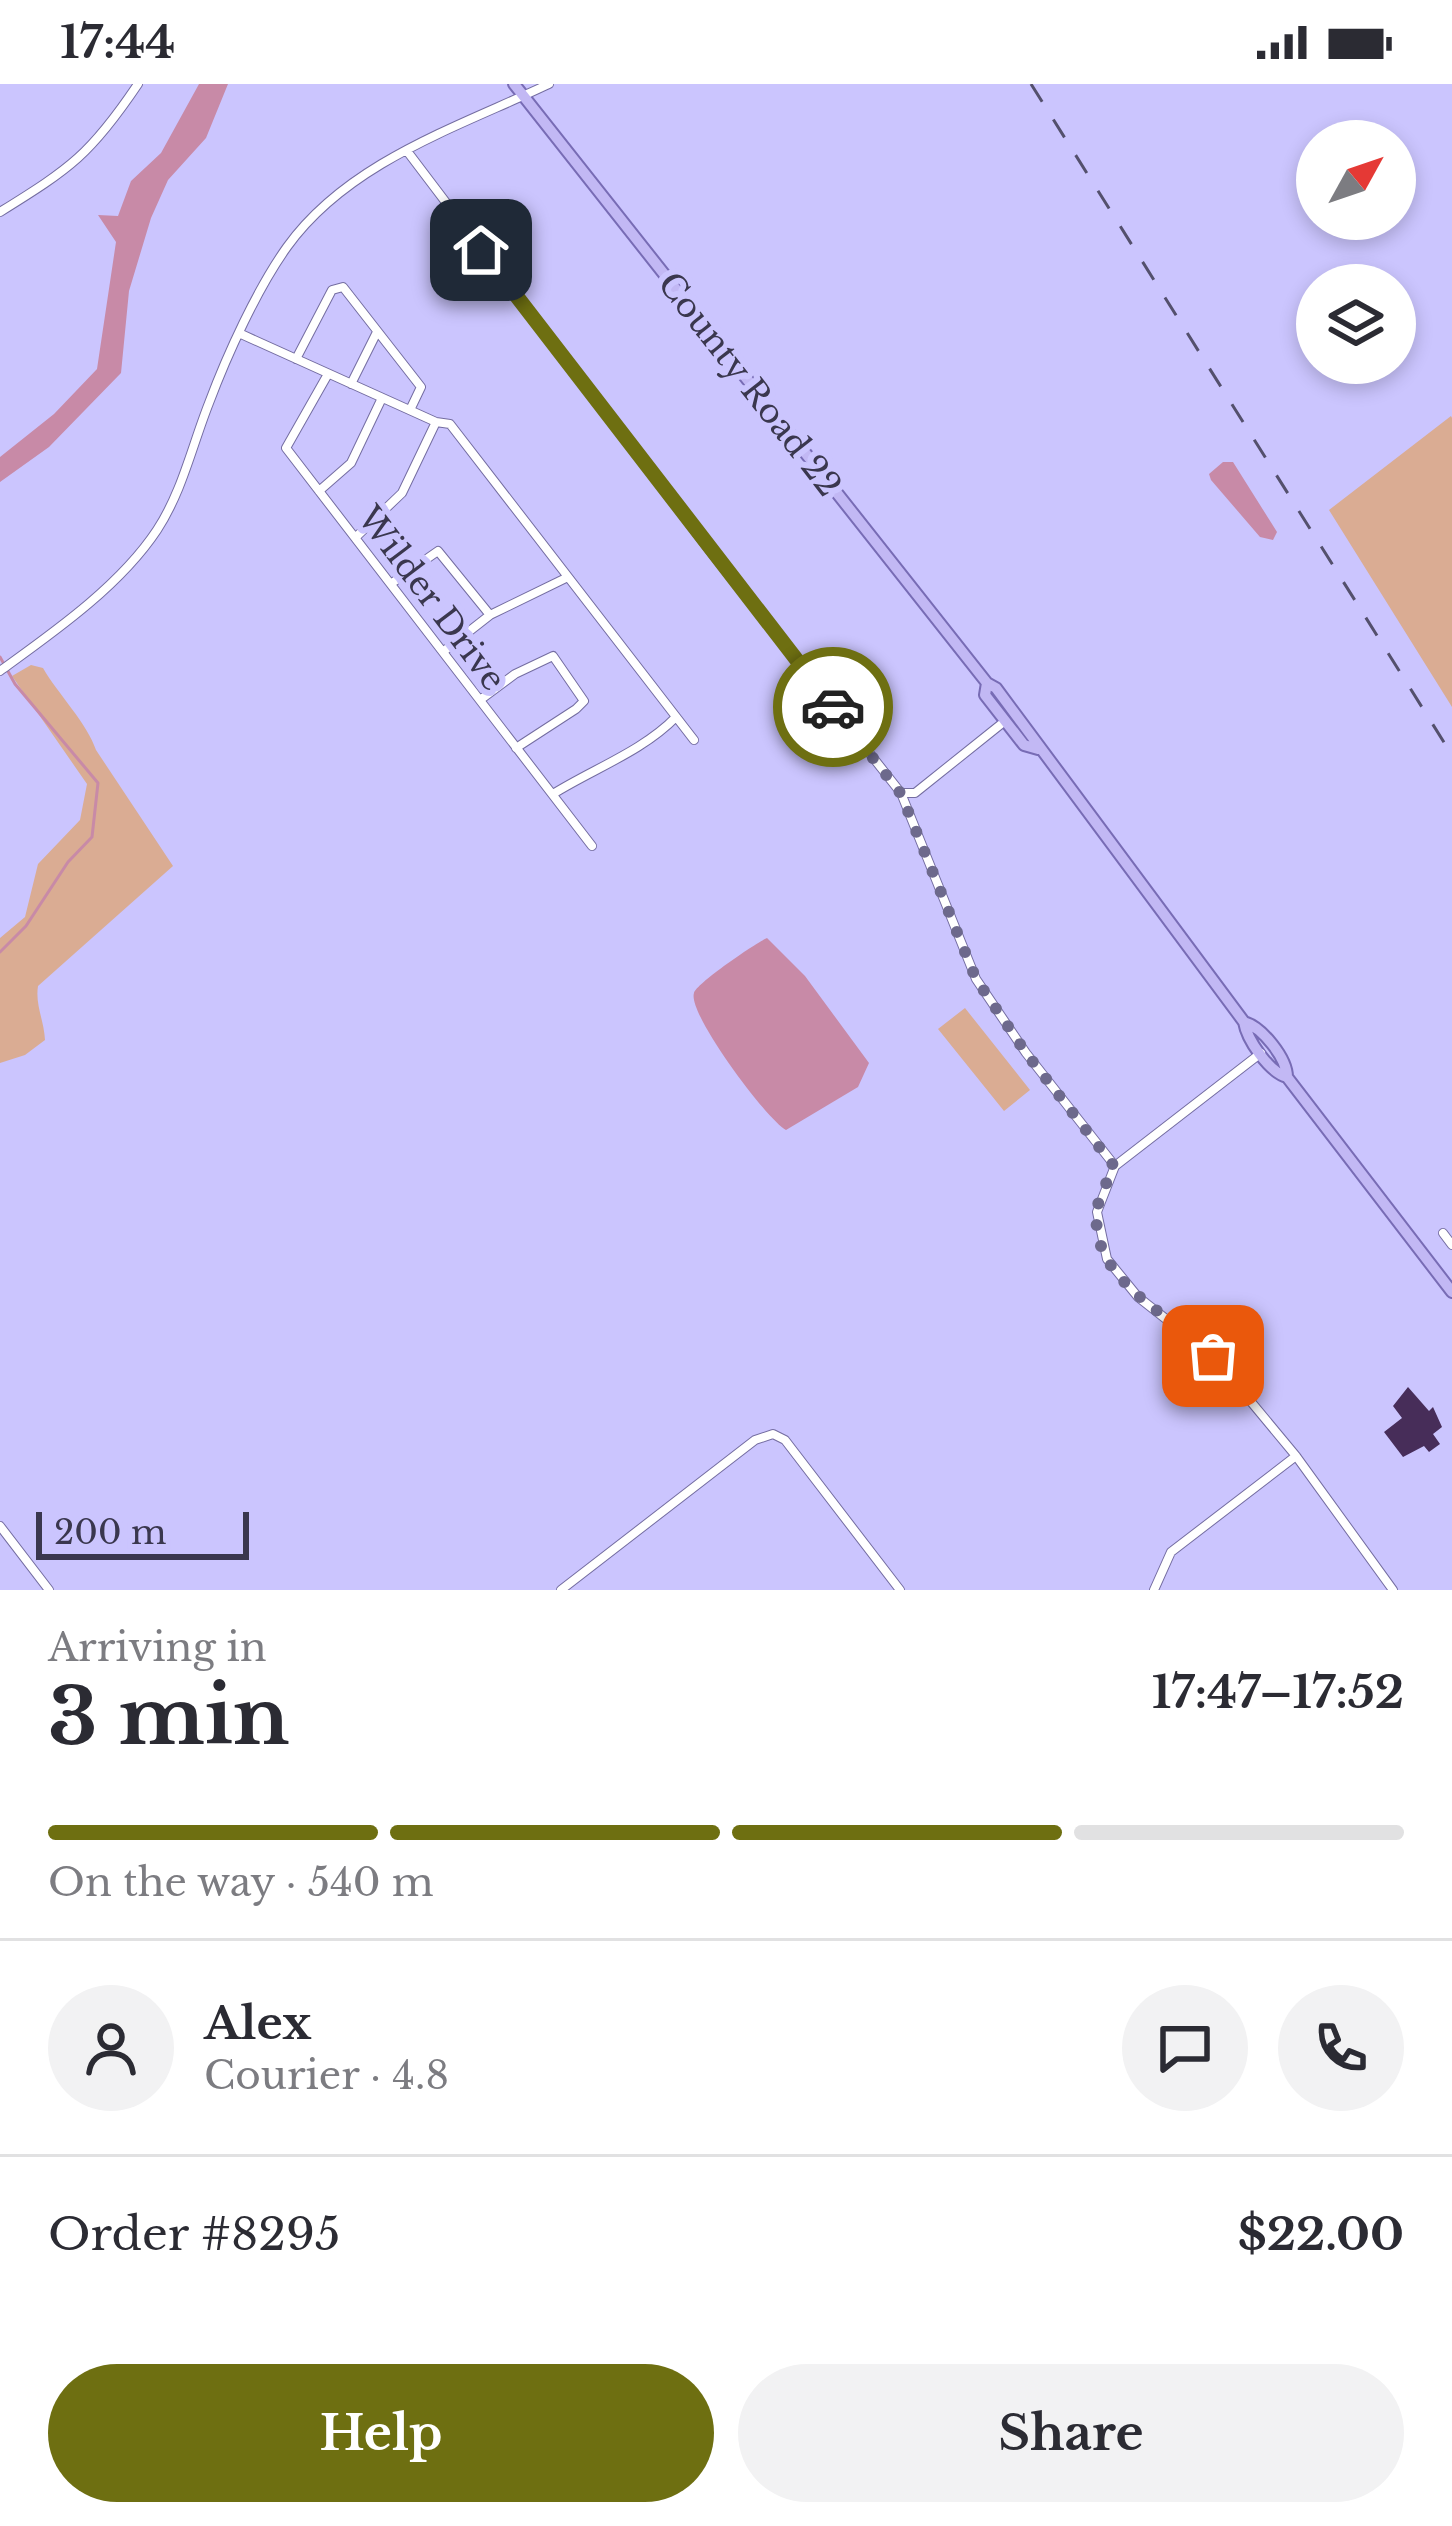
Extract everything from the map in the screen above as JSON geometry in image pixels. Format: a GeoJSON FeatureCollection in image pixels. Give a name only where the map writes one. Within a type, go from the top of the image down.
{"type":"FeatureCollection","features":[{"type":"Feature","properties":{"kind":"main road","name":"County Road 22"},"geometry":{"type":"LineString","coordinates":[[514,84],[1022,722],[1244,1022],[1245,1032],[1277,1075],[1287,1078],[1452,1292]]}},
{"type":"Feature","properties":{"kind":"main road","name":"County Road 22"},"geometry":{"type":"LineString","coordinates":[[987,683],[984,694],[1024,745],[1038,749]]}},
{"type":"Feature","properties":{"kind":"main road","name":"County Road 22"},"geometry":{"type":"LineString","coordinates":[[1244,1022],[1255,1025],[1287,1067],[1287,1078]]}},
{"type":"Feature","properties":{"kind":"street"},"geometry":{"type":"LineString","coordinates":[[0,212],[72,167],[101,140],[138,84]]}},
{"type":"Feature","properties":{"kind":"street"},"geometry":{"type":"LineString","coordinates":[[4,668],[117,576],[157,531],[241,334],[287,247],[332,199],[407,151],[549,84]]}},
{"type":"Feature","properties":{"kind":"street"},"geometry":{"type":"LineString","coordinates":[[407,151],[901,794],[976,979],[1026,1053],[1114,1166]]}},
{"type":"Feature","properties":{"kind":"street"},"geometry":{"type":"LineString","coordinates":[[296,358],[332,290],[343,286],[421,387],[410,410]]}},
{"type":"Feature","properties":{"kind":"street"},"geometry":{"type":"LineString","coordinates":[[351,384],[378,331]]}},
{"type":"Feature","properties":{"kind":"street"},"geometry":{"type":"LineString","coordinates":[[241,334],[436,422],[450,424],[694,740]]}},
{"type":"Feature","properties":{"kind":"street","name":"Wilder Drive"},"geometry":{"type":"LineString","coordinates":[[328,374],[286,448],[592,846]]}},
{"type":"Feature","properties":{"kind":"street"},"geometry":{"type":"LineString","coordinates":[[319,491],[351,463],[382,398]]}},
{"type":"Feature","properties":{"kind":"street"},"geometry":{"type":"LineString","coordinates":[[356,537],[402,493],[436,422]]}},
{"type":"Feature","properties":{"kind":"street"},"geometry":{"type":"LineString","coordinates":[[392,583],[438,551],[490,615]]}},
{"type":"Feature","properties":{"kind":"street"},"geometry":{"type":"LineString","coordinates":[[443,651],[490,615],[568,577]]}},
{"type":"Feature","properties":{"kind":"street"},"geometry":{"type":"LineString","coordinates":[[481,700],[515,674],[553,656],[580,692],[584,701],[576,709],[516,748]]}},
{"type":"Feature","properties":{"kind":"street"},"geometry":{"type":"LineString","coordinates":[[553,794],[656,738],[676,717]]}},
{"type":"Feature","properties":{"kind":"street"},"geometry":{"type":"LineString","coordinates":[[901,794],[915,793],[1006,721]]}},
{"type":"Feature","properties":{"kind":"street"},"geometry":{"type":"LineString","coordinates":[[1261,1053],[1114,1166],[1096,1212],[1107,1259],[1138,1297],[1213,1356],[1296,1456],[1393,1590]]}},
{"type":"Feature","properties":{"kind":"street"},"geometry":{"type":"LineString","coordinates":[[1443,1233],[1452,1245]]}},
{"type":"Feature","properties":{"kind":"street"},"geometry":{"type":"LineString","coordinates":[[561,1590],[755,1440],[772,1434],[785,1439],[900,1590]]}},
{"type":"Feature","properties":{"kind":"street"},"geometry":{"type":"LineString","coordinates":[[1154,1590],[1172,1552],[1296,1456]]}},
{"type":"Feature","properties":{"kind":"street"},"geometry":{"type":"LineString","coordinates":[[0,1526],[49,1590]]}},
{"type":"Feature","properties":{"kind":"shaded area"},"geometry":{"type":"Polygon","coordinates":[[[199,84],[228,84],[206,138],[168,180],[151,218],[129,291],[121,373],[49,447],[0,482],[0,457],[54,414],[97,369],[116,242],[98,215],[118,216],[131,181],[161,153],[199,84]]]}},
{"type":"Feature","properties":{"kind":"shaded area"},"geometry":{"type":"Polygon","coordinates":[[[1452,418],[1452,707],[1329,510],[1452,418]]]}},
{"type":"Feature","properties":{"kind":"shaded area"},"geometry":{"type":"Polygon","coordinates":[[[1223,462],[1233,462],[1277,532],[1273,540],[1260,537],[1211,480],[1209,474],[1223,462]]]}},
{"type":"Feature","properties":{"kind":"shaded area"},"geometry":{"type":"Polygon","coordinates":[[[31,665],[43,668],[173,866],[38,986],[45,1040],[25,1055],[0,1063],[0,938],[25,917],[38,864],[80,820],[87,784],[12,676],[31,665]]]}},
{"type":"Feature","properties":{"kind":"shaded area"},"geometry":{"type":"Polygon","coordinates":[[[767,938],[805,976],[869,1063],[858,1087],[786,1130],[730,1065],[695,1004],[698,988],[767,938]]]}},
{"type":"Feature","properties":{"kind":"shaded area"},"geometry":{"type":"Polygon","coordinates":[[[965,1008],[1030,1090],[1004,1111],[938,1029],[965,1008]]]}},
{"type":"Feature","properties":{"kind":"building"},"geometry":{"type":"Polygon","coordinates":[[[1408,1387],[1429,1411],[1433,1407],[1442,1427],[1433,1434],[1440,1444],[1429,1452],[1424,1446],[1403,1457],[1384,1432],[1402,1418],[1393,1406],[1408,1387]]]}},
{"type":"Feature","properties":{"kind":"waterway"},"geometry":{"type":"LineString","coordinates":[[0,657],[15,684],[98,783],[92,837],[68,862],[26,926],[0,952]]}},
{"type":"Feature","properties":{"kind":"railway"},"geometry":{"type":"LineString","coordinates":[[1031,84],[1452,755]]}},
{"type":"Feature","properties":{"kind":"way so far"},"geometry":{"type":"LineString","coordinates":[[833,707],[901,794],[976,979],[1026,1053],[1114,1166],[1096,1212],[1107,1259],[1138,1297],[1213,1356]]}},
{"type":"Feature","properties":{"kind":"route"},"geometry":{"type":"LineString","coordinates":[[481,250],[833,707]]}}]}
